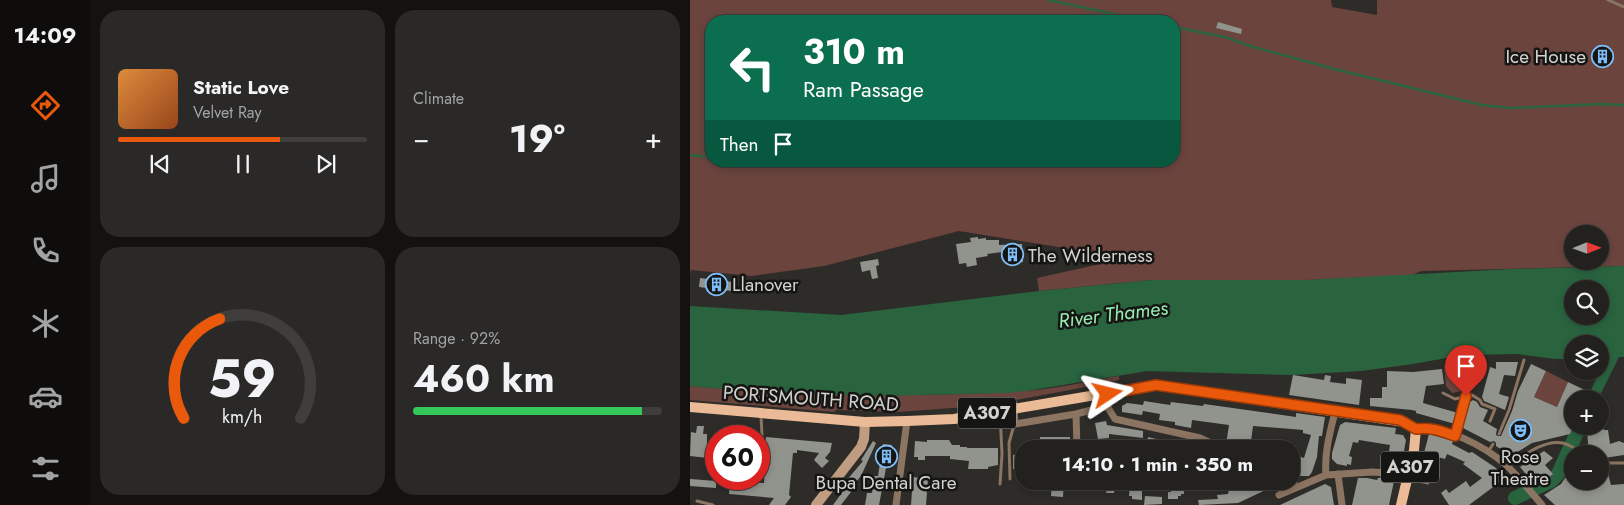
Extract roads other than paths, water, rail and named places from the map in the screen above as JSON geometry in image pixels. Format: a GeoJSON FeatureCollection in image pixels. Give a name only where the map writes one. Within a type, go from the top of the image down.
{"type":"FeatureCollection","features":[{"type":"Feature","properties":{"kind":"main road","name":"A307"},"geometry":{"type":"LineString","coordinates":[[1108,394],[1156,385],[1400,420],[1416,429],[1414,450],[1401,505]]}},
{"type":"Feature","properties":{"kind":"main road","name":"PORTSMOUTH ROAD"},"geometry":{"type":"LineString","coordinates":[[690,407],[865,422],[907,422],[954,419],[1108,394]]}},
{"type":"Feature","properties":{"kind":"main road"},"geometry":{"type":"LineString","coordinates":[[816,505],[861,447],[864,439],[865,422]]}},
{"type":"Feature","properties":{"kind":"street"},"geometry":{"type":"LineString","coordinates":[[1107,406],[1108,394]]}},
{"type":"Feature","properties":{"kind":"street"},"geometry":{"type":"LineString","coordinates":[[1014,409],[1014,424],[1076,414],[1107,406]]}},
{"type":"Feature","properties":{"kind":"street"},"geometry":{"type":"LineString","coordinates":[[1107,406],[1115,419],[1204,440]]}},
{"type":"Feature","properties":{"kind":"street"},"geometry":{"type":"LineString","coordinates":[[1326,475],[1325,466],[1335,412]]}},
{"type":"Feature","properties":{"kind":"street"},"geometry":{"type":"LineString","coordinates":[[1076,414],[1077,440]]}},
{"type":"Feature","properties":{"kind":"street"},"geometry":{"type":"LineString","coordinates":[[896,505],[907,422]]}},
{"type":"Feature","properties":{"kind":"street"},"geometry":{"type":"LineString","coordinates":[[1416,429],[1433,428],[1488,452],[1508,467],[1539,503]]}},
{"type":"Feature","properties":{"kind":"street"},"geometry":{"type":"LineString","coordinates":[[1300,485],[1326,475],[1338,474],[1372,472],[1408,476]]}},
{"type":"Feature","properties":{"kind":"street"},"geometry":{"type":"LineString","coordinates":[[1338,474],[1342,505]]}},
{"type":"Feature","properties":{"kind":"street"},"geometry":{"type":"LineString","coordinates":[[1279,495],[1288,490]]}},
{"type":"Feature","properties":{"kind":"lane"},"geometry":{"type":"LineString","coordinates":[[1608,0],[1624,8]]}},
{"type":"Feature","properties":{"kind":"lane"},"geometry":{"type":"LineString","coordinates":[[1499,434],[1509,410],[1524,360]]}},
{"type":"Feature","properties":{"kind":"lane"},"geometry":{"type":"LineString","coordinates":[[1443,393],[1455,399],[1472,395],[1480,400],[1482,404],[1495,409],[1490,421]]}},
{"type":"Feature","properties":{"kind":"lane"},"geometry":{"type":"LineString","coordinates":[[1455,436],[1466,396]]}},
{"type":"Feature","properties":{"kind":"lane"},"geometry":{"type":"LineString","coordinates":[[1000,411],[1002,454],[1000,484]]}},
{"type":"Feature","properties":{"kind":"lane"},"geometry":{"type":"LineString","coordinates":[[761,413],[762,425]]}},
{"type":"Feature","properties":{"kind":"lane"},"geometry":{"type":"LineString","coordinates":[[1010,479],[1008,443],[1014,424]]}},
{"type":"Feature","properties":{"kind":"lane"},"geometry":{"type":"LineString","coordinates":[[1508,467],[1542,446],[1555,443],[1567,445]]}},
{"type":"Feature","properties":{"kind":"lane"},"geometry":{"type":"LineString","coordinates":[[1488,452],[1493,444]]}},
{"type":"Feature","properties":{"kind":"lane"},"geometry":{"type":"LineString","coordinates":[[1609,462],[1624,463]]}},
{"type":"Feature","properties":{"kind":"lane"},"geometry":{"type":"LineString","coordinates":[[1408,476],[1428,483]]}},
{"type":"Feature","properties":{"kind":"lane"},"geometry":{"type":"LineString","coordinates":[[697,501],[712,505]]}},
{"type":"Feature","properties":{"kind":"water","name":"River Thames"},"geometry":{"type":"Polygon","coordinates":[[[1609,266],[1624,266],[1624,357],[1619,357],[1609,377],[1609,335],[1564,335],[1564,359],[1517,354],[1463,355],[1361,371],[1292,375],[1147,371],[1007,393],[875,396],[735,390],[690,386],[690,306],[841,315],[1039,291],[1152,280],[1306,280],[1512,269],[1564,268],[1564,270],[1609,270],[1609,266]]]}},
{"type":"Feature","properties":{"kind":"water"},"geometry":{"type":"Polygon","coordinates":[[[1596,380],[1608,380],[1602,390],[1591,390],[1596,380]]]}},
{"type":"Feature","properties":{"kind":"water"},"geometry":{"type":"Polygon","coordinates":[[[1564,450],[1564,471],[1561,478],[1556,484],[1541,492],[1537,486],[1554,474],[1564,450]]]}},
{"type":"Feature","properties":{"kind":"waterway"},"geometry":{"type":"LineString","coordinates":[[1048,0],[1119,15]]}},
{"type":"Feature","properties":{"kind":"waterway"},"geometry":{"type":"LineString","coordinates":[[1180,28],[1225,37],[1250,46],[1338,70],[1482,105],[1511,108],[1600,104],[1624,105]]}},
{"type":"Feature","properties":{"kind":"waterway"},"geometry":{"type":"LineString","coordinates":[[690,155],[705,156]]}},
{"type":"Feature","properties":{"kind":"waterway"},"geometry":{"type":"LineString","coordinates":[[1515,498],[1551,481],[1558,474],[1576,435]]}},
{"type":"Feature","properties":{"kind":"place","name":"Ice House"},"geometry":{"type":"Point","coordinates":[1602,56]}},
{"type":"Feature","properties":{"kind":"place","name":"The Wilderness"},"geometry":{"type":"Point","coordinates":[1012,255]}},
{"type":"Feature","properties":{"kind":"place","name":"Llanover"},"geometry":{"type":"Point","coordinates":[716,284]}},
{"type":"Feature","properties":{"kind":"place","name":"Rose Theatre"},"geometry":{"type":"Point","coordinates":[1520,430]}},
{"type":"Feature","properties":{"kind":"place","name":"Bupa Dental Care"},"geometry":{"type":"Point","coordinates":[886,456]}}]}
